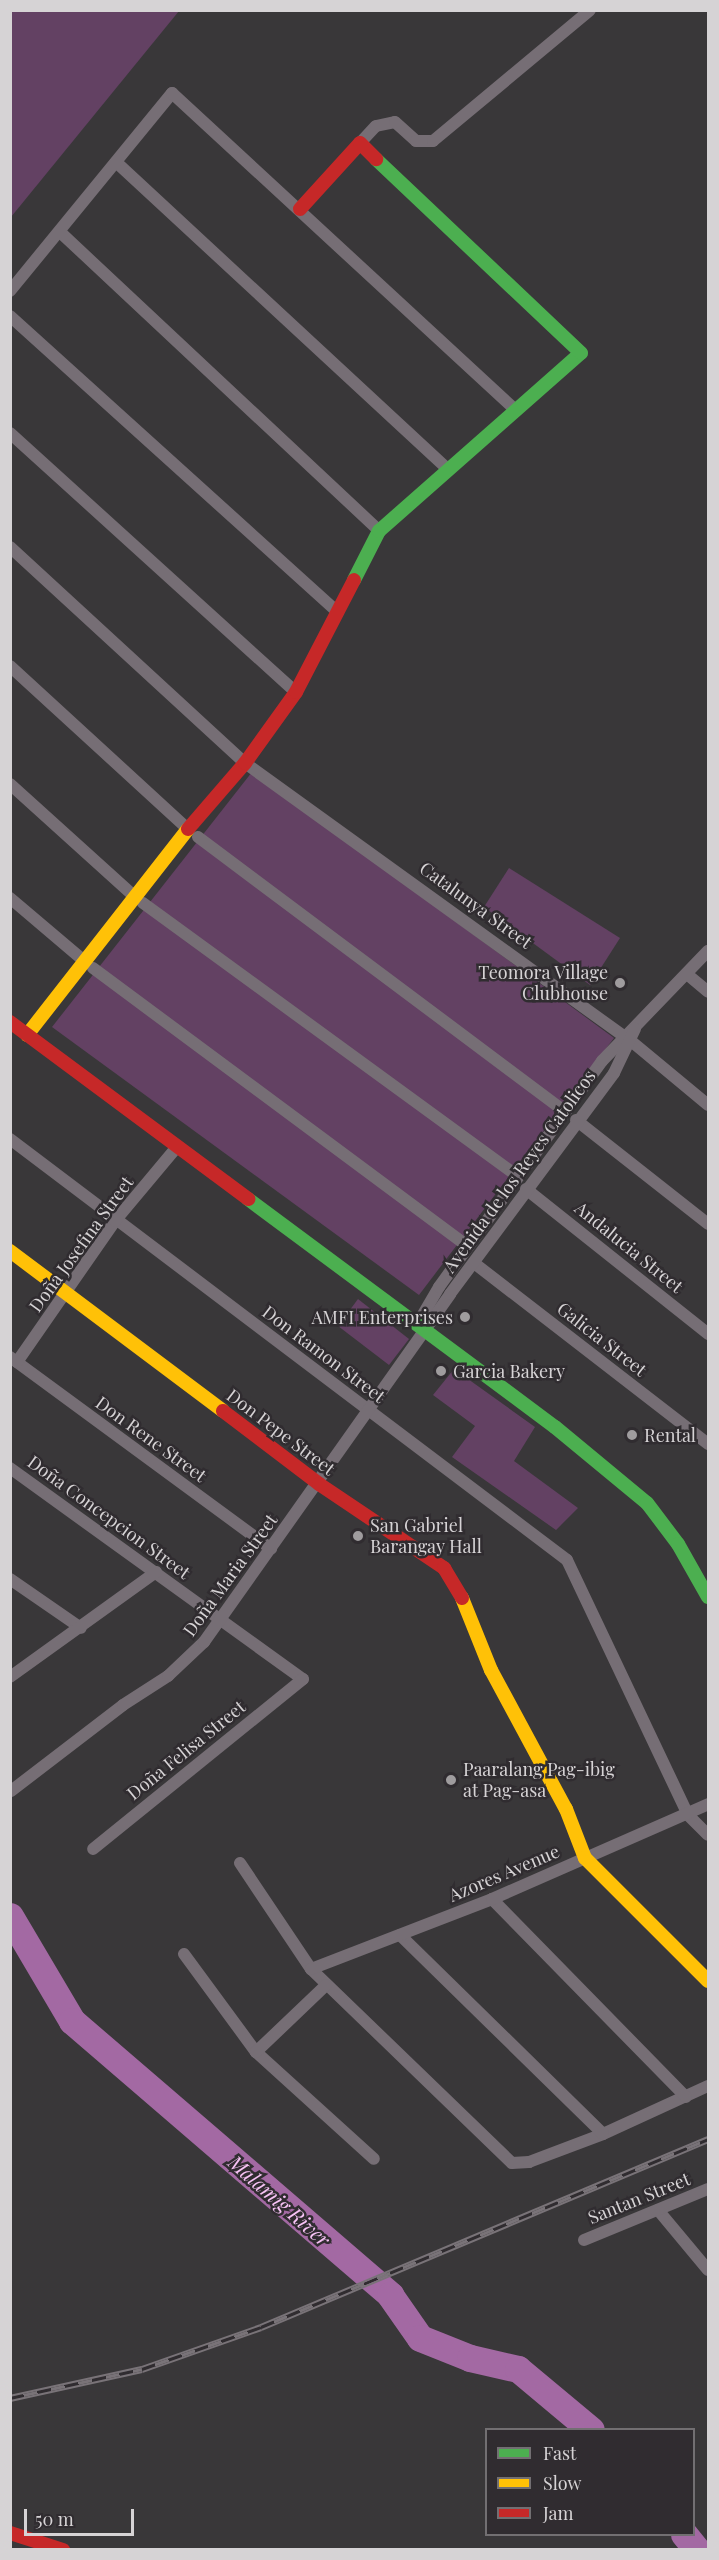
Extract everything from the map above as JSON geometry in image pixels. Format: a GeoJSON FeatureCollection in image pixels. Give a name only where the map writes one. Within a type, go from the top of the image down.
{"type":"FeatureCollection","features":[{"type":"Feature","properties":{"kind":"street"},"geometry":{"type":"LineString","coordinates":[[300,209],[376,126],[395,122],[416,141],[433,141],[590,10]]}},
{"type":"Feature","properties":{"kind":"street"},"geometry":{"type":"LineString","coordinates":[[10,291],[172,93],[515,410]]}},
{"type":"Feature","properties":{"kind":"street"},"geometry":{"type":"LineString","coordinates":[[27,1035],[88,964],[193,833],[296,692],[379,531],[447,468],[581,353],[360,143]]}},
{"type":"Feature","properties":{"kind":"street"},"geometry":{"type":"LineString","coordinates":[[116,162],[447,468]]}},
{"type":"Feature","properties":{"kind":"street"},"geometry":{"type":"LineString","coordinates":[[60,232],[379,531]]}},
{"type":"Feature","properties":{"kind":"street"},"geometry":{"type":"LineString","coordinates":[[10,316],[338,612]]}},
{"type":"Feature","properties":{"kind":"street"},"geometry":{"type":"LineString","coordinates":[[10,433],[296,692]]}},
{"type":"Feature","properties":{"kind":"street","name":"Catalunya Street"},"geometry":{"type":"LineString","coordinates":[[10,547],[245,763],[630,1036],[708,1105]]}},
{"type":"Feature","properties":{"kind":"street"},"geometry":{"type":"LineString","coordinates":[[10,666],[193,833],[566,1112]]}},
{"type":"Feature","properties":{"kind":"street"},"geometry":{"type":"LineString","coordinates":[[10,784],[140,900],[517,1176]]}},
{"type":"Feature","properties":{"kind":"street"},"geometry":{"type":"LineString","coordinates":[[10,898],[88,964],[468,1247]]}},
{"type":"Feature","properties":{"kind":"street","name":"Avenida de los Reyes Catolicos"},"geometry":{"type":"LineString","coordinates":[[422,1327],[468,1247],[517,1176],[566,1112],[630,1036],[708,951]]}},
{"type":"Feature","properties":{"kind":"street"},"geometry":{"type":"LineString","coordinates":[[688,975],[708,992]]}},
{"type":"Feature","properties":{"kind":"street"},"geometry":{"type":"LineString","coordinates":[[10,1022],[176,1149],[422,1327],[555,1427],[647,1503],[678,1544],[708,1597]]}},
{"type":"Feature","properties":{"kind":"street","name":"Avenida de los Reyes Catolicos"},"geometry":{"type":"LineString","coordinates":[[422,1327],[474,1263],[576,1120],[614,1073],[630,1036]]}},
{"type":"Feature","properties":{"kind":"street"},"geometry":{"type":"LineString","coordinates":[[576,1120],[708,1224]]}},
{"type":"Feature","properties":{"kind":"street","name":"Don Ramon Street"},"geometry":{"type":"LineString","coordinates":[[10,1139],[567,1560],[688,1815],[708,1835]]}},
{"type":"Feature","properties":{"kind":"street","name":"Doña Josefina Street"},"geometry":{"type":"LineString","coordinates":[[14,1359],[67,1294],[116,1221],[176,1149]]}},
{"type":"Feature","properties":{"kind":"street","name":"Andalucia Street"},"geometry":{"type":"LineString","coordinates":[[526,1189],[708,1334]]}},
{"type":"Feature","properties":{"kind":"street","name":"Don Pepe Street"},"geometry":{"type":"LineString","coordinates":[[10,1251],[319,1484],[444,1568],[455,1581],[491,1670],[566,1809],[585,1858]]}},
{"type":"Feature","properties":{"kind":"street","name":"Galicia Street"},"geometry":{"type":"LineString","coordinates":[[474,1263],[708,1444]]}},
{"type":"Feature","properties":{"kind":"street","name":"Doña Maria Street"},"geometry":{"type":"LineString","coordinates":[[11,1791],[188,1661],[319,1484],[422,1327]]}},
{"type":"Feature","properties":{"kind":"street","name":"Don Rene Street"},"geometry":{"type":"LineString","coordinates":[[14,1359],[271,1549]]}},
{"type":"Feature","properties":{"kind":"street","name":"Doña Concepcion Street"},"geometry":{"type":"LineString","coordinates":[[10,1468],[303,1679]]}},
{"type":"Feature","properties":{"kind":"street"},"geometry":{"type":"LineString","coordinates":[[10,1677],[156,1572]]}},
{"type":"Feature","properties":{"kind":"street"},"geometry":{"type":"LineString","coordinates":[[10,1579],[81,1628]]}},
{"type":"Feature","properties":{"kind":"street","name":"Doña Felisa Street"},"geometry":{"type":"LineString","coordinates":[[93,1849],[303,1679]]}},
{"type":"Feature","properties":{"kind":"street","name":"Azores Avenue"},"geometry":{"type":"LineString","coordinates":[[310,1969],[492,1899],[688,1815],[708,1804]]}},
{"type":"Feature","properties":{"kind":"street"},"geometry":{"type":"LineString","coordinates":[[585,1858],[708,1981]]}},
{"type":"Feature","properties":{"kind":"street"},"geometry":{"type":"LineString","coordinates":[[240,1863],[310,1969],[512,2163],[529,2162],[603,2134],[708,2086]]}},
{"type":"Feature","properties":{"kind":"street"},"geometry":{"type":"LineString","coordinates":[[492,1899],[686,2097]]}},
{"type":"Feature","properties":{"kind":"street"},"geometry":{"type":"LineString","coordinates":[[400,1935],[603,2134]]}},
{"type":"Feature","properties":{"kind":"street"},"geometry":{"type":"LineString","coordinates":[[184,1954],[256,2052],[374,2159]]}},
{"type":"Feature","properties":{"kind":"street"},"geometry":{"type":"LineString","coordinates":[[256,2052],[326,1985]]}},
{"type":"Feature","properties":{"kind":"street","name":"Santan Street"},"geometry":{"type":"LineString","coordinates":[[584,2241],[708,2189]]}},
{"type":"Feature","properties":{"kind":"street"},"geometry":{"type":"LineString","coordinates":[[658,2210],[708,2270]]}},
{"type":"Feature","properties":{"kind":"street"},"geometry":{"type":"LineString","coordinates":[[10,2533],[63,2550]]}},
{"type":"Feature","properties":{"kind":"shaded area"},"geometry":{"type":"Polygon","coordinates":[[[10,11],[179,11],[11,217],[10,11]]]}},
{"type":"Feature","properties":{"kind":"shaded area"},"geometry":{"type":"Polygon","coordinates":[[[252,772],[614,1038],[419,1295],[52,1027],[252,772]]]}},
{"type":"Feature","properties":{"kind":"shaded area"},"geometry":{"type":"Polygon","coordinates":[[[509,868],[620,938],[590,985],[484,907],[509,868]]]}},
{"type":"Feature","properties":{"kind":"shaded area"},"geometry":{"type":"Polygon","coordinates":[[[358,1299],[409,1339],[389,1365],[338,1326],[358,1299]]]}},
{"type":"Feature","properties":{"kind":"shaded area"},"geometry":{"type":"Polygon","coordinates":[[[454,1369],[535,1427],[514,1461],[578,1508],[556,1530],[452,1457],[475,1426],[433,1395],[454,1369]]]}},
{"type":"Feature","properties":{"kind":"waterway","name":"Malamig River"},"geometry":{"type":"LineString","coordinates":[[10,1916],[72,2021],[390,2295],[420,2338],[470,2358],[518,2369],[589,2428]]}},
{"type":"Feature","properties":{"kind":"waterway","name":"Malamig River"},"geometry":{"type":"LineString","coordinates":[[686,2536],[697,2550]]}},
{"type":"Feature","properties":{"kind":"railway"},"geometry":{"type":"LineString","coordinates":[[10,2398],[142,2369],[261,2327],[708,2139]]}},
{"type":"Feature","properties":{"kind":"traffic: fast"},"geometry":{"type":"LineString","coordinates":[[354,580],[379,531],[581,353],[376,159]]}},
{"type":"Feature","properties":{"kind":"traffic: fast"},"geometry":{"type":"LineString","coordinates":[[248,1199],[555,1427],[647,1503],[678,1544],[708,1597]]}},
{"type":"Feature","properties":{"kind":"traffic: slow"},"geometry":{"type":"LineString","coordinates":[[27,1035],[188,829]]}},
{"type":"Feature","properties":{"kind":"traffic: slow"},"geometry":{"type":"LineString","coordinates":[[10,1251],[223,1411]]}},
{"type":"Feature","properties":{"kind":"traffic: slow"},"geometry":{"type":"LineString","coordinates":[[462,1598],[491,1670],[566,1809],[585,1858],[708,1981]]}},
{"type":"Feature","properties":{"kind":"traffic: jam"},"geometry":{"type":"LineString","coordinates":[[300,209],[360,143],[376,159]]}},
{"type":"Feature","properties":{"kind":"traffic: jam"},"geometry":{"type":"LineString","coordinates":[[188,829],[245,763],[296,692],[354,580]]}},
{"type":"Feature","properties":{"kind":"traffic: jam"},"geometry":{"type":"LineString","coordinates":[[10,1022],[248,1199]]}},
{"type":"Feature","properties":{"kind":"traffic: jam"},"geometry":{"type":"LineString","coordinates":[[223,1411],[319,1484],[444,1568],[462,1598]]}},
{"type":"Feature","properties":{"kind":"traffic: jam"},"geometry":{"type":"LineString","coordinates":[[10,2533],[63,2550]]}},
{"type":"Feature","properties":{"kind":"place","name":"Teomora Village Clubhouse"},"geometry":{"type":"Point","coordinates":[620,983]}},
{"type":"Feature","properties":{"kind":"place","name":"AMFI Enterprises"},"geometry":{"type":"Point","coordinates":[465,1317]}},
{"type":"Feature","properties":{"kind":"place","name":"Garcia Bakery"},"geometry":{"type":"Point","coordinates":[441,1371]}},
{"type":"Feature","properties":{"kind":"place","name":"Rental"},"geometry":{"type":"Point","coordinates":[632,1435]}},
{"type":"Feature","properties":{"kind":"place","name":"San Gabriel Barangay Hall"},"geometry":{"type":"Point","coordinates":[358,1536]}},
{"type":"Feature","properties":{"kind":"place","name":"Paaralang Pag-ibig at Pag-asa"},"geometry":{"type":"Point","coordinates":[451,1780]}}]}
